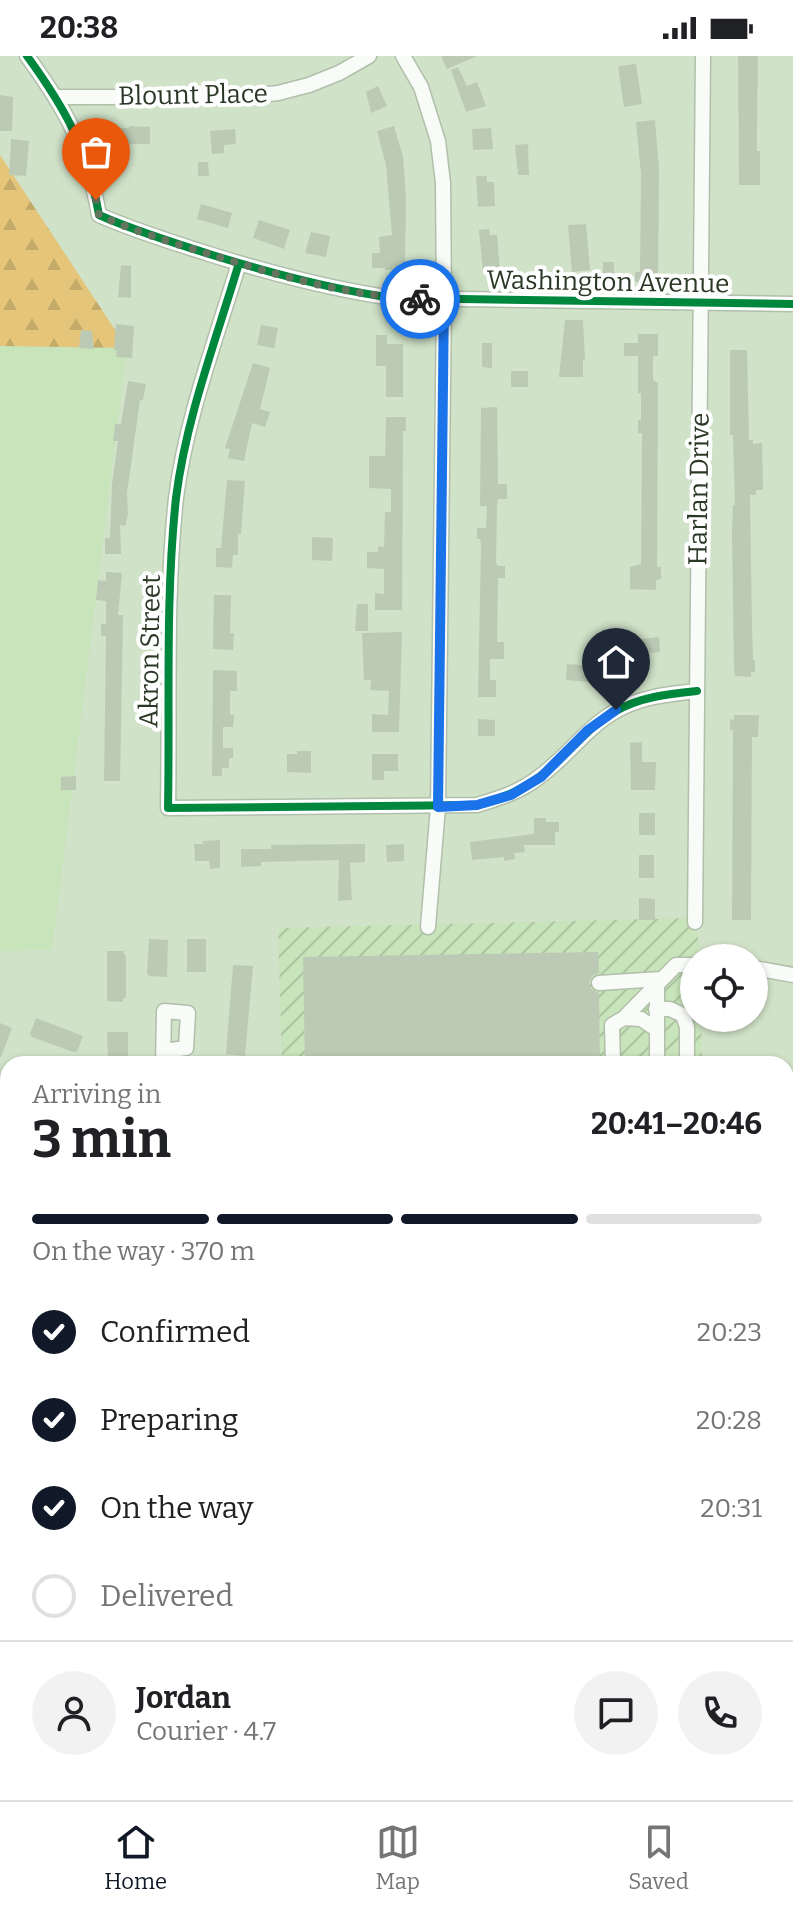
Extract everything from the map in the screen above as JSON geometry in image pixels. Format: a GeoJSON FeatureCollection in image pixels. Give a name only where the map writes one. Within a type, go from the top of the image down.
{"type":"FeatureCollection","features":[{"type":"Feature","properties":{"kind":"street"},"geometry":{"type":"LineString","coordinates":[[27,56],[57,97]]}},
{"type":"Feature","properties":{"kind":"street","name":"Blount Place"},"geometry":{"type":"LineString","coordinates":[[57,97],[242,97],[278,93],[339,73],[369,56]]}},
{"type":"Feature","properties":{"kind":"street"},"geometry":{"type":"LineString","coordinates":[[403,56],[421,87],[438,141],[443,183],[438,807],[428,927]]}},
{"type":"Feature","properties":{"kind":"street","name":"Harlan Drive"},"geometry":{"type":"LineString","coordinates":[[695,922],[703,56]]}},
{"type":"Feature","properties":{"kind":"street","name":"Washington Avenue"},"geometry":{"type":"LineString","coordinates":[[57,97],[85,154],[99,215],[127,228],[299,281],[393,298],[793,304]]}},
{"type":"Feature","properties":{"kind":"street","name":"Akron Street"},"geometry":{"type":"LineString","coordinates":[[239,263],[193,415],[177,496],[172,560],[168,808],[438,807]]}},
{"type":"Feature","properties":{"kind":"street"},"geometry":{"type":"LineString","coordinates":[[438,807],[477,805],[511,795],[541,777],[588,730],[616,710],[656,695],[697,691]]}},
{"type":"Feature","properties":{"kind":"street"},"geometry":{"type":"LineString","coordinates":[[613,1056],[612,1025],[624,1018],[659,981],[676,965],[680,965]]}},
{"type":"Feature","properties":{"kind":"street"},"geometry":{"type":"LineString","coordinates":[[768,971],[793,975]]}},
{"type":"Feature","properties":{"kind":"street"},"geometry":{"type":"LineString","coordinates":[[599,983],[659,981]]}},
{"type":"Feature","properties":{"kind":"street"},"geometry":{"type":"LineString","coordinates":[[657,1056],[659,981]]}},
{"type":"Feature","properties":{"kind":"street"},"geometry":{"type":"LineString","coordinates":[[656,1009],[670,1009],[683,1015],[687,1027],[687,1056]]}},
{"type":"Feature","properties":{"kind":"street"},"geometry":{"type":"LineString","coordinates":[[624,1018],[641,1019],[656,1029]]}},
{"type":"Feature","properties":{"kind":"shaded area"},"geometry":{"type":"Polygon","coordinates":[[[0,346],[127,348],[52,950],[0,951],[0,346]]]}},
{"type":"Feature","properties":{"kind":"shaded area"},"geometry":{"type":"Polygon","coordinates":[[[697,918],[698,944],[680,944],[680,1032],[701,1032],[702,1056],[282,1056],[278,928],[697,918]]]}},
{"type":"Feature","properties":{"kind":"green space"},"geometry":{"type":"Polygon","coordinates":[[[0,155],[127,348],[0,346],[0,155]]]}},
{"type":"Feature","properties":{"kind":"building"},"geometry":{"type":"Polygon","coordinates":[[[441,56],[477,56],[447,69],[441,56]]]}},
{"type":"Feature","properties":{"kind":"building"},"geometry":{"type":"Polygon","coordinates":[[[738,56],[758,56],[757,151],[760,151],[760,185],[739,185],[738,56]]]}},
{"type":"Feature","properties":{"kind":"building"},"geometry":{"type":"Polygon","coordinates":[[[636,64],[642,104],[624,107],[618,66],[636,64]]]}},
{"type":"Feature","properties":{"kind":"building"},"geometry":{"type":"Polygon","coordinates":[[[458,67],[467,86],[477,82],[486,106],[466,112],[451,70],[458,67]]]}},
{"type":"Feature","properties":{"kind":"building"},"geometry":{"type":"Polygon","coordinates":[[[378,86],[387,106],[371,113],[366,92],[378,86]]]}},
{"type":"Feature","properties":{"kind":"building"},"geometry":{"type":"Polygon","coordinates":[[[0,95],[13,97],[12,131],[0,131],[0,95]]]}},
{"type":"Feature","properties":{"kind":"building"},"geometry":{"type":"Polygon","coordinates":[[[655,120],[659,170],[658,282],[635,282],[635,272],[640,272],[641,174],[636,122],[655,120]]]}},
{"type":"Feature","properties":{"kind":"building"},"geometry":{"type":"Polygon","coordinates":[[[394,126],[403,157],[406,196],[405,270],[372,268],[372,253],[380,253],[379,237],[392,235],[386,165],[377,131],[394,126]]]}},
{"type":"Feature","properties":{"kind":"building"},"geometry":{"type":"Polygon","coordinates":[[[150,127],[150,144],[120,144],[120,128],[150,127]]]}},
{"type":"Feature","properties":{"kind":"building"},"geometry":{"type":"Polygon","coordinates":[[[491,128],[493,149],[473,150],[472,129],[491,128]]]}},
{"type":"Feature","properties":{"kind":"building"},"geometry":{"type":"Polygon","coordinates":[[[235,129],[236,144],[224,145],[224,153],[212,154],[210,131],[235,129]]]}},
{"type":"Feature","properties":{"kind":"building"},"geometry":{"type":"Polygon","coordinates":[[[11,139],[29,141],[26,176],[9,175],[11,139]]]}},
{"type":"Feature","properties":{"kind":"building"},"geometry":{"type":"Polygon","coordinates":[[[528,144],[529,175],[518,175],[515,145],[528,144]]]}},
{"type":"Feature","properties":{"kind":"building"},"geometry":{"type":"Polygon","coordinates":[[[198,162],[208,162],[209,176],[198,176],[198,162]]]}},
{"type":"Feature","properties":{"kind":"building"},"geometry":{"type":"Polygon","coordinates":[[[476,176],[487,176],[487,182],[494,182],[495,206],[478,207],[476,176]]]}},
{"type":"Feature","properties":{"kind":"building"},"geometry":{"type":"Polygon","coordinates":[[[201,204],[232,213],[228,228],[197,219],[201,204]]]}},
{"type":"Feature","properties":{"kind":"building"},"geometry":{"type":"Polygon","coordinates":[[[259,220],[290,230],[284,249],[253,238],[259,220]]]}},
{"type":"Feature","properties":{"kind":"building"},"geometry":{"type":"Polygon","coordinates":[[[586,224],[590,270],[572,272],[568,225],[586,224]]]}},
{"type":"Feature","properties":{"kind":"building"},"geometry":{"type":"Polygon","coordinates":[[[489,229],[490,235],[497,235],[500,271],[483,272],[479,230],[489,229]]]}},
{"type":"Feature","properties":{"kind":"building"},"geometry":{"type":"Polygon","coordinates":[[[311,232],[330,236],[326,257],[305,253],[311,232]]]}},
{"type":"Feature","properties":{"kind":"building"},"geometry":{"type":"Polygon","coordinates":[[[603,262],[614,262],[614,277],[603,277],[603,262]]]}},
{"type":"Feature","properties":{"kind":"building"},"geometry":{"type":"Polygon","coordinates":[[[121,265],[131,266],[131,298],[118,297],[121,265]]]}},
{"type":"Feature","properties":{"kind":"building"},"geometry":{"type":"Polygon","coordinates":[[[565,320],[583,320],[583,377],[559,377],[565,320]]]}},
{"type":"Feature","properties":{"kind":"building"},"geometry":{"type":"Polygon","coordinates":[[[116,324],[134,326],[132,358],[116,357],[116,324]]]}},
{"type":"Feature","properties":{"kind":"building"},"geometry":{"type":"Polygon","coordinates":[[[261,325],[278,328],[274,348],[257,345],[261,325]]]}},
{"type":"Feature","properties":{"kind":"building"},"geometry":{"type":"Polygon","coordinates":[[[81,330],[92,331],[94,349],[79,348],[81,330]]]}},
{"type":"Feature","properties":{"kind":"building"},"geometry":{"type":"Polygon","coordinates":[[[638,334],[658,334],[658,356],[653,356],[653,380],[658,383],[657,567],[661,567],[661,579],[656,580],[656,590],[630,589],[630,567],[641,564],[642,433],[638,433],[641,393],[638,393],[638,356],[624,356],[624,343],[638,343],[638,334]]]}},
{"type":"Feature","properties":{"kind":"building"},"geometry":{"type":"Polygon","coordinates":[[[376,335],[387,335],[387,344],[403,344],[403,397],[386,397],[386,366],[376,366],[376,335]]]}},
{"type":"Feature","properties":{"kind":"building"},"geometry":{"type":"Polygon","coordinates":[[[482,343],[492,343],[492,368],[482,367],[482,343]]]}},
{"type":"Feature","properties":{"kind":"building"},"geometry":{"type":"Polygon","coordinates":[[[730,350],[747,350],[749,440],[753,440],[753,444],[762,443],[763,490],[756,490],[756,495],[750,495],[755,660],[755,672],[751,672],[751,677],[735,676],[734,668],[732,534],[735,505],[733,435],[730,435],[730,350]]]}},
{"type":"Feature","properties":{"kind":"building"},"geometry":{"type":"Polygon","coordinates":[[[253,363],[270,368],[260,409],[270,412],[265,427],[252,423],[244,461],[228,458],[230,449],[225,448],[253,363]]]}},
{"type":"Feature","properties":{"kind":"building"},"geometry":{"type":"Polygon","coordinates":[[[511,371],[528,371],[528,387],[511,387],[511,371]]]}},
{"type":"Feature","properties":{"kind":"building"},"geometry":{"type":"Polygon","coordinates":[[[128,381],[146,384],[143,400],[140,400],[127,493],[128,515],[125,526],[120,525],[121,554],[105,554],[105,538],[110,538],[112,484],[118,441],[113,441],[115,424],[121,424],[128,381]]]}},
{"type":"Feature","properties":{"kind":"building"},"geometry":{"type":"Polygon","coordinates":[[[497,407],[498,484],[507,484],[507,499],[498,499],[497,506],[496,563],[505,566],[505,578],[498,578],[497,642],[504,642],[504,659],[490,659],[490,680],[496,680],[496,697],[478,697],[481,545],[480,539],[477,539],[477,528],[486,528],[487,506],[480,506],[481,408],[497,407]]]}},
{"type":"Feature","properties":{"kind":"building"},"geometry":{"type":"Polygon","coordinates":[[[386,417],[406,417],[406,431],[403,431],[402,610],[375,610],[375,593],[384,594],[384,569],[367,568],[367,552],[378,552],[378,546],[384,547],[385,512],[391,512],[391,489],[369,488],[369,456],[385,456],[386,417]]]}},
{"type":"Feature","properties":{"kind":"building"},"geometry":{"type":"Polygon","coordinates":[[[227,480],[245,481],[238,555],[233,555],[232,568],[216,567],[216,548],[221,548],[227,480]]]}},
{"type":"Feature","properties":{"kind":"building"},"geometry":{"type":"Polygon","coordinates":[[[312,537],[333,538],[332,561],[312,560],[312,537]]]}},
{"type":"Feature","properties":{"kind":"building"},"geometry":{"type":"Polygon","coordinates":[[[106,572],[122,573],[118,615],[123,615],[120,781],[104,781],[106,636],[101,636],[101,624],[106,624],[106,601],[96,600],[98,580],[106,581],[106,572]]]}},
{"type":"Feature","properties":{"kind":"building"},"geometry":{"type":"Polygon","coordinates":[[[214,595],[231,595],[233,650],[213,649],[214,595]]]}},
{"type":"Feature","properties":{"kind":"building"},"geometry":{"type":"Polygon","coordinates":[[[357,604],[368,604],[368,631],[355,631],[357,604]]]}},
{"type":"Feature","properties":{"kind":"building"},"geometry":{"type":"Polygon","coordinates":[[[402,632],[399,732],[372,732],[372,714],[388,715],[389,691],[370,690],[371,680],[364,680],[362,633],[402,632]]]}},
{"type":"Feature","properties":{"kind":"building"},"geometry":{"type":"Polygon","coordinates":[[[659,637],[660,652],[633,655],[632,640],[659,637]]]}},
{"type":"Feature","properties":{"kind":"building"},"geometry":{"type":"Polygon","coordinates":[[[595,641],[609,643],[608,650],[621,651],[619,671],[592,669],[595,641]]]}},
{"type":"Feature","properties":{"kind":"building"},"geometry":{"type":"Polygon","coordinates":[[[567,664],[591,666],[589,682],[566,680],[567,664]]]}},
{"type":"Feature","properties":{"kind":"building"},"geometry":{"type":"Polygon","coordinates":[[[213,670],[237,671],[237,691],[230,691],[233,727],[223,727],[223,748],[233,748],[233,758],[229,758],[229,768],[222,768],[222,776],[212,776],[213,670]]]}},
{"type":"Feature","properties":{"kind":"building"},"geometry":{"type":"Polygon","coordinates":[[[734,715],[759,715],[758,737],[752,737],[751,920],[732,920],[733,730],[730,730],[730,719],[734,720],[734,715]]]}},
{"type":"Feature","properties":{"kind":"building"},"geometry":{"type":"Polygon","coordinates":[[[478,719],[495,720],[495,736],[478,736],[478,719]]]}},
{"type":"Feature","properties":{"kind":"building"},"geometry":{"type":"Polygon","coordinates":[[[642,742],[642,762],[656,762],[655,790],[631,790],[630,743],[642,742]]]}},
{"type":"Feature","properties":{"kind":"building"},"geometry":{"type":"Polygon","coordinates":[[[297,751],[311,751],[311,773],[287,772],[287,754],[297,754],[297,751]]]}},
{"type":"Feature","properties":{"kind":"building"},"geometry":{"type":"Polygon","coordinates":[[[372,754],[398,754],[398,771],[384,771],[384,780],[372,780],[372,754]]]}},
{"type":"Feature","properties":{"kind":"building"},"geometry":{"type":"Polygon","coordinates":[[[76,776],[76,790],[61,790],[61,777],[76,776]]]}},
{"type":"Feature","properties":{"kind":"building"},"geometry":{"type":"Polygon","coordinates":[[[639,813],[655,813],[655,835],[639,835],[639,813]]]}},
{"type":"Feature","properties":{"kind":"building"},"geometry":{"type":"Polygon","coordinates":[[[534,818],[559,822],[555,845],[524,845],[525,852],[514,853],[515,859],[504,861],[504,857],[472,860],[470,842],[534,834],[534,818]]]}},
{"type":"Feature","properties":{"kind":"building"},"geometry":{"type":"Polygon","coordinates":[[[220,840],[220,868],[210,869],[209,861],[195,861],[194,844],[220,840]]]}},
{"type":"Feature","properties":{"kind":"building"},"geometry":{"type":"Polygon","coordinates":[[[365,844],[365,862],[350,863],[352,900],[338,901],[339,860],[261,862],[261,866],[241,867],[241,849],[271,849],[271,845],[365,844]]]}},
{"type":"Feature","properties":{"kind":"building"},"geometry":{"type":"Polygon","coordinates":[[[404,844],[404,861],[387,862],[386,845],[404,844]]]}},
{"type":"Feature","properties":{"kind":"building"},"geometry":{"type":"Polygon","coordinates":[[[639,855],[654,855],[654,878],[639,878],[639,855]]]}},
{"type":"Feature","properties":{"kind":"building"},"geometry":{"type":"Polygon","coordinates":[[[639,898],[655,899],[655,920],[639,920],[639,898]]]}},
{"type":"Feature","properties":{"kind":"building"},"geometry":{"type":"Polygon","coordinates":[[[149,939],[168,940],[167,977],[147,974],[149,939]]]}},
{"type":"Feature","properties":{"kind":"building"},"geometry":{"type":"Polygon","coordinates":[[[187,939],[206,939],[206,972],[187,972],[187,939]]]}},
{"type":"Feature","properties":{"kind":"building"},"geometry":{"type":"Polygon","coordinates":[[[107,951],[124,951],[126,955],[126,998],[123,1002],[107,1001],[107,951]]]}},
{"type":"Feature","properties":{"kind":"building"},"geometry":{"type":"Polygon","coordinates":[[[598,952],[599,973],[593,975],[589,983],[591,989],[599,993],[600,1056],[305,1056],[303,957],[598,952]]]}},
{"type":"Feature","properties":{"kind":"building"},"geometry":{"type":"Polygon","coordinates":[[[233,965],[253,966],[245,1056],[226,1054],[233,965]]]}},
{"type":"Feature","properties":{"kind":"building"},"geometry":{"type":"Polygon","coordinates":[[[36,1018],[83,1036],[77,1052],[32,1037],[30,1034],[36,1018]]]}},
{"type":"Feature","properties":{"kind":"building"},"geometry":{"type":"Polygon","coordinates":[[[0,1023],[12,1028],[0,1056],[0,1023]]]}},
{"type":"Feature","properties":{"kind":"building"},"geometry":{"type":"Polygon","coordinates":[[[107,1032],[128,1032],[128,1056],[108,1056],[107,1032]]]}},
{"type":"Feature","properties":{"kind":"cycle path"},"geometry":{"type":"LineString","coordinates":[[27,56],[74,131],[99,215],[181,245],[300,280],[393,298],[793,304]]}},
{"type":"Feature","properties":{"kind":"cycle path"},"geometry":{"type":"LineString","coordinates":[[239,263],[194,409],[176,498],[169,614],[168,808],[477,805],[510,794],[532,782],[594,727],[624,707],[654,697],[697,691]]}},
{"type":"Feature","properties":{"kind":"way so far"},"geometry":{"type":"LineString","coordinates":[[96,200],[99,215],[127,228],[269,272],[344,291],[420,299]]}},
{"type":"Feature","properties":{"kind":"route"},"geometry":{"type":"LineString","coordinates":[[420,299],[444,300],[438,807],[477,805],[511,795],[541,777],[588,730],[616,710]]}}]}
